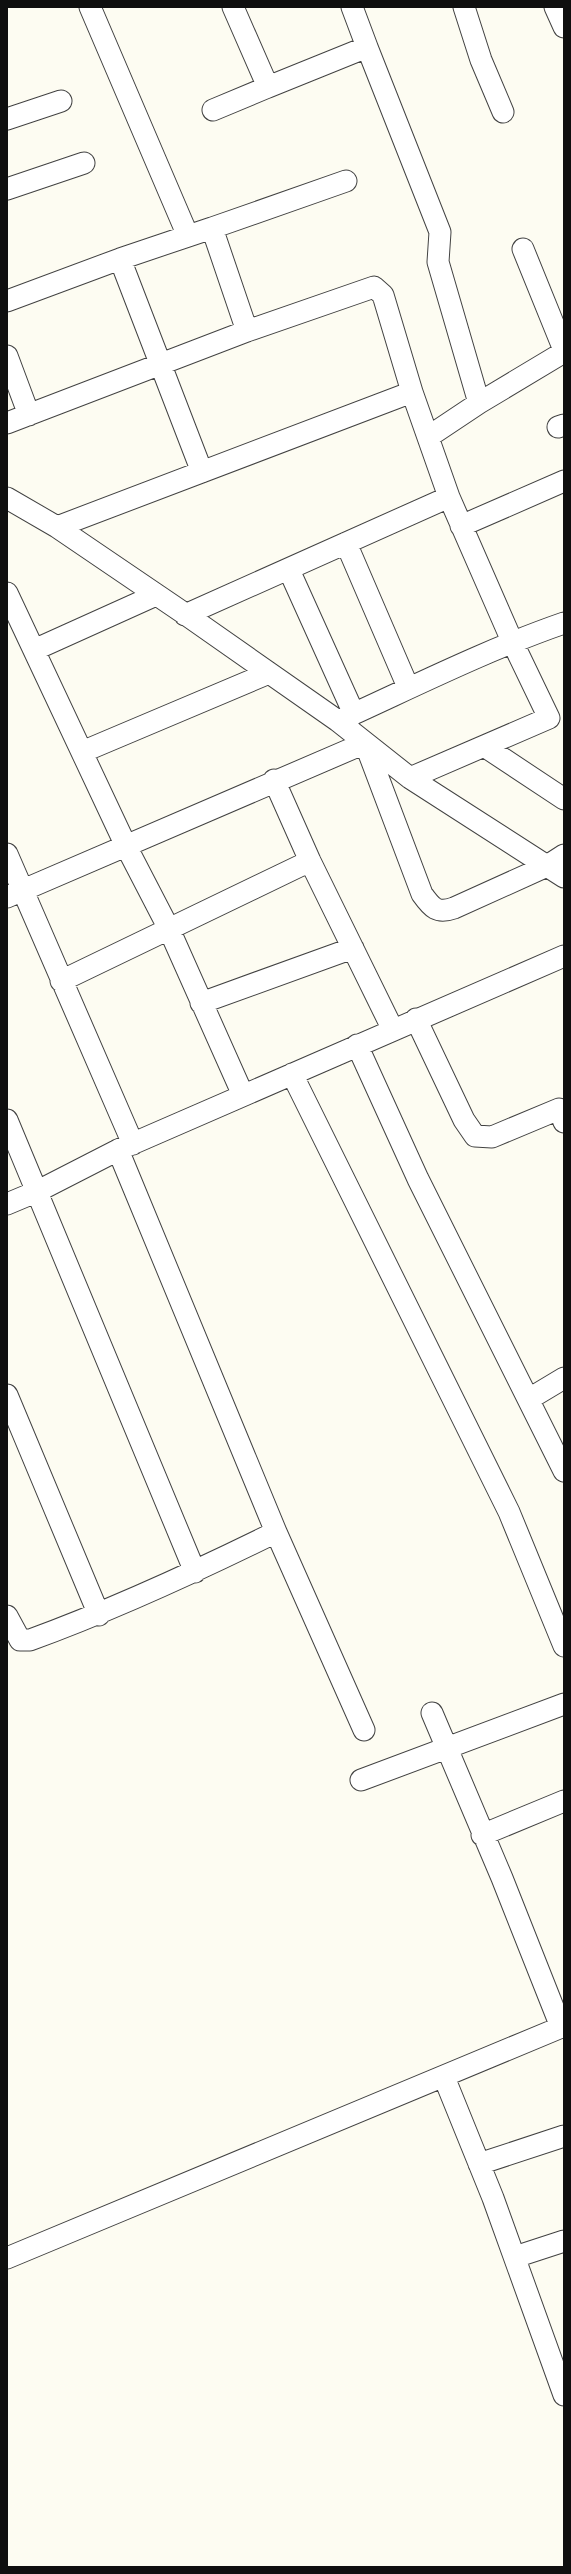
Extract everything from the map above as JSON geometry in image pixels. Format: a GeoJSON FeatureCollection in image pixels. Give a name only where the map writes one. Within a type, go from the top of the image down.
{"type":"FeatureCollection","features":[{"type":"Feature","properties":{"kind":"street"},"geometry":{"type":"LineString","coordinates":[[90,7],[188,236]]}},
{"type":"Feature","properties":{"kind":"street"},"geometry":{"type":"LineString","coordinates":[[233,7],[268,87]]}},
{"type":"Feature","properties":{"kind":"street"},"geometry":{"type":"LineString","coordinates":[[352,7],[440,232],[438,262],[479,403]]}},
{"type":"Feature","properties":{"kind":"street"},"geometry":{"type":"LineString","coordinates":[[464,7],[481,60],[503,112]]}},
{"type":"Feature","properties":{"kind":"street"},"geometry":{"type":"LineString","coordinates":[[555,7],[564,28]]}},
{"type":"Feature","properties":{"kind":"street"},"geometry":{"type":"LineString","coordinates":[[214,110],[367,47]]}},
{"type":"Feature","properties":{"kind":"street"},"geometry":{"type":"LineString","coordinates":[[7,119],[61,101]]}},
{"type":"Feature","properties":{"kind":"street"},"geometry":{"type":"LineString","coordinates":[[7,189],[84,164]]}},
{"type":"Feature","properties":{"kind":"street"},"geometry":{"type":"LineString","coordinates":[[7,301],[120,259],[346,181]]}},
{"type":"Feature","properties":{"kind":"street"},"geometry":{"type":"LineString","coordinates":[[212,228],[247,331]]}},
{"type":"Feature","properties":{"kind":"street"},"geometry":{"type":"LineString","coordinates":[[428,437],[479,403],[564,351],[523,249]]}},
{"type":"Feature","properties":{"kind":"street"},"geometry":{"type":"LineString","coordinates":[[120,259],[202,472]]}},
{"type":"Feature","properties":{"kind":"street"},"geometry":{"type":"LineString","coordinates":[[7,423],[247,331],[374,287],[383,295],[412,392],[449,497],[461,526],[512,641],[557,715],[410,778]]}},
{"type":"Feature","properties":{"kind":"street"},"geometry":{"type":"LineString","coordinates":[[7,356],[29,415]]}},
{"type":"Feature","properties":{"kind":"street"},"geometry":{"type":"LineString","coordinates":[[57,527],[412,392]]}},
{"type":"Feature","properties":{"kind":"street"},"geometry":{"type":"LineString","coordinates":[[461,526],[564,481]]}},
{"type":"Feature","properties":{"kind":"street"},"geometry":{"type":"LineString","coordinates":[[185,615],[449,497]]}},
{"type":"Feature","properties":{"kind":"street"},"geometry":{"type":"LineString","coordinates":[[7,498],[57,527],[269,673],[346,718]]}},
{"type":"Feature","properties":{"kind":"street"},"geometry":{"type":"LineString","coordinates":[[346,543],[408,687]]}},
{"type":"Feature","properties":{"kind":"street"},"geometry":{"type":"LineString","coordinates":[[288,570],[346,718],[365,743],[410,778],[558,866]]}},
{"type":"Feature","properties":{"kind":"street"},"geometry":{"type":"LineString","coordinates":[[7,593],[126,846],[169,929],[201,1003],[244,1095]]}},
{"type":"Feature","properties":{"kind":"street"},"geometry":{"type":"LineString","coordinates":[[34,650],[156,595]]}},
{"type":"Feature","properties":{"kind":"street"},"geometry":{"type":"LineString","coordinates":[[346,718],[408,687],[512,641],[564,623]]}},
{"type":"Feature","properties":{"kind":"street"},"geometry":{"type":"LineString","coordinates":[[82,752],[269,673]]}},
{"type":"Feature","properties":{"kind":"street"},"geometry":{"type":"LineString","coordinates":[[15,894],[274,780],[365,743]]}},
{"type":"Feature","properties":{"kind":"street"},"geometry":{"type":"LineString","coordinates":[[365,743],[422,894],[435,910],[440,912],[454,908],[558,866]]}},
{"type":"Feature","properties":{"kind":"street"},"geometry":{"type":"LineString","coordinates":[[484,746],[564,799]]}},
{"type":"Feature","properties":{"kind":"street"},"geometry":{"type":"LineString","coordinates":[[274,780],[310,861],[393,1030]]}},
{"type":"Feature","properties":{"kind":"street"},"geometry":{"type":"LineString","coordinates":[[7,854],[15,894],[61,981],[276,1532],[364,1730]]}},
{"type":"Feature","properties":{"kind":"street"},"geometry":{"type":"LineString","coordinates":[[61,981],[310,861]]}},
{"type":"Feature","properties":{"kind":"street"},"geometry":{"type":"LineString","coordinates":[[201,1003],[353,948]]}},
{"type":"Feature","properties":{"kind":"street"},"geometry":{"type":"LineString","coordinates":[[7,1204],[38,1191],[126,1147],[564,956]]}},
{"type":"Feature","properties":{"kind":"street"},"geometry":{"type":"LineString","coordinates":[[416,1020],[464,1120],[476,1136],[492,1138],[562,1113]]}},
{"type":"Feature","properties":{"kind":"street"},"geometry":{"type":"LineString","coordinates":[[357,1045],[418,1179],[564,1471]]}},
{"type":"Feature","properties":{"kind":"street"},"geometry":{"type":"LineString","coordinates":[[292,1074],[509,1512],[562,1637]]}},
{"type":"Feature","properties":{"kind":"street"},"geometry":{"type":"LineString","coordinates":[[7,1120],[38,1191],[195,1572]]}},
{"type":"Feature","properties":{"kind":"street"},"geometry":{"type":"LineString","coordinates":[[529,1399],[564,1378]]}},
{"type":"Feature","properties":{"kind":"street"},"geometry":{"type":"LineString","coordinates":[[7,1395],[99,1615]]}},
{"type":"Feature","properties":{"kind":"street"},"geometry":{"type":"LineString","coordinates":[[7,1616],[17,1636],[24,1640],[99,1615],[195,1572],[276,1532]]}},
{"type":"Feature","properties":{"kind":"street"},"geometry":{"type":"LineString","coordinates":[[361,1780],[564,1704]]}},
{"type":"Feature","properties":{"kind":"street"},"geometry":{"type":"LineString","coordinates":[[7,2258],[562,2027],[502,1878],[482,1835],[432,1713]]}},
{"type":"Feature","properties":{"kind":"street"},"geometry":{"type":"LineString","coordinates":[[482,1835],[564,1800]]}},
{"type":"Feature","properties":{"kind":"street"},"geometry":{"type":"LineString","coordinates":[[444,2077],[515,2257],[556,2344],[564,2395]]}},
{"type":"Feature","properties":{"kind":"street"},"geometry":{"type":"LineString","coordinates":[[479,2164],[564,2136]]}},
{"type":"Feature","properties":{"kind":"street"},"geometry":{"type":"LineString","coordinates":[[515,2257],[564,2241]]}}]}
